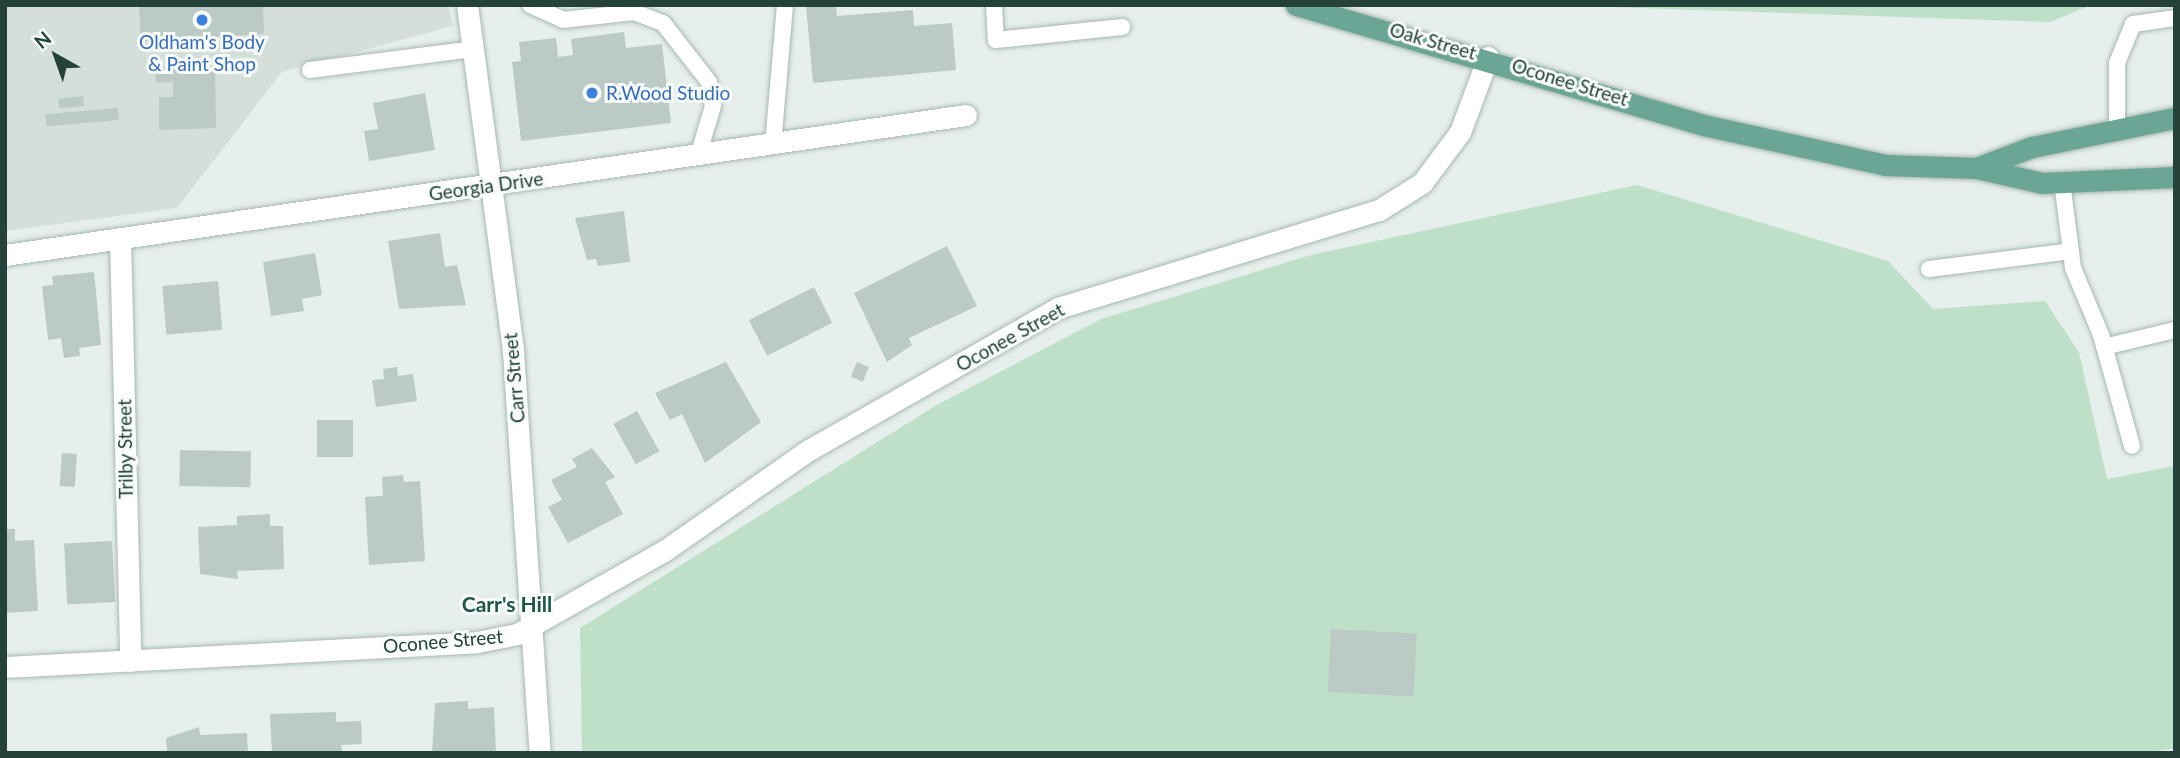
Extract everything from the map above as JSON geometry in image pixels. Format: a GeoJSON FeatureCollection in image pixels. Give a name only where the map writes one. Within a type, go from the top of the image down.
{"type":"FeatureCollection","features":[{"type":"Feature","properties":{"kind":"main road","name":"Oak Street"},"geometry":{"type":"LineString","coordinates":[[1296,5],[1488,57]]}},
{"type":"Feature","properties":{"kind":"main road","name":"Oconee Street"},"geometry":{"type":"LineString","coordinates":[[1488,57],[1707,126],[1885,165],[1976,168],[2062,182],[2175,177]]}},
{"type":"Feature","properties":{"kind":"main road","name":"Oconee Street"},"geometry":{"type":"LineString","coordinates":[[1976,168],[2117,128],[2175,118]]}},
{"type":"Feature","properties":{"kind":"street","name":"Carr Street"},"geometry":{"type":"LineString","coordinates":[[467,5],[513,351],[535,623],[540,753]]}},
{"type":"Feature","properties":{"kind":"street","name":"Oconee Street"},"geometry":{"type":"LineString","coordinates":[[5,667],[477,642],[535,623],[664,551],[809,450],[1058,309],[1378,210],[1422,183],[1460,132],[1488,57]]}},
{"type":"Feature","properties":{"kind":"street","name":"Georgia Drive"},"geometry":{"type":"LineString","coordinates":[[5,255],[966,115]]}},
{"type":"Feature","properties":{"kind":"street","name":"Trilby Street"},"geometry":{"type":"LineString","coordinates":[[120,238],[130,661]]}},
{"type":"Feature","properties":{"kind":"lane"},"geometry":{"type":"LineString","coordinates":[[530,5],[563,20],[634,12],[663,23],[709,82],[713,106],[698,156]]}},
{"type":"Feature","properties":{"kind":"lane"},"geometry":{"type":"LineString","coordinates":[[773,145],[785,5]]}},
{"type":"Feature","properties":{"kind":"lane"},"geometry":{"type":"LineString","coordinates":[[994,5],[996,40],[1122,27]]}},
{"type":"Feature","properties":{"kind":"lane"},"geometry":{"type":"LineString","coordinates":[[2117,128],[2117,63],[2133,24],[2175,18]]}},
{"type":"Feature","properties":{"kind":"lane"},"geometry":{"type":"LineString","coordinates":[[310,70],[473,49]]}},
{"type":"Feature","properties":{"kind":"lane"},"geometry":{"type":"LineString","coordinates":[[2062,182],[2071,251],[2104,346],[2132,446]]}},
{"type":"Feature","properties":{"kind":"lane"},"geometry":{"type":"LineString","coordinates":[[1929,269],[2071,251]]}},
{"type":"Feature","properties":{"kind":"lane"},"geometry":{"type":"LineString","coordinates":[[2104,346],[2175,330]]}},
{"type":"Feature","properties":{"kind":"shaded area"},"geometry":{"type":"Polygon","coordinates":[[[5,5],[448,5],[453,26],[282,72],[177,208],[5,231],[5,5]]]}},
{"type":"Feature","properties":{"kind":"green space"},"geometry":{"type":"Polygon","coordinates":[[[1550,5],[2091,5],[2050,22],[1550,5]]]}},
{"type":"Feature","properties":{"kind":"green space"},"geometry":{"type":"Polygon","coordinates":[[[1637,185],[1888,261],[1933,309],[2045,301],[2079,352],[2107,479],[2175,466],[2175,748],[2144,753],[582,753],[580,628],[935,406],[1101,319],[1311,255],[1637,185]]]}},
{"type":"Feature","properties":{"kind":"building","name":"Oldham's Body & Paint Shop"},"geometry":{"type":"Polygon","coordinates":[[[139,5],[263,5],[264,34],[141,41],[139,5]]]}},
{"type":"Feature","properties":{"kind":"building"},"geometry":{"type":"Polygon","coordinates":[[[836,5],[837,16],[913,10],[914,26],[952,23],[956,70],[813,83],[806,6],[836,5]]]}},
{"type":"Feature","properties":{"kind":"building","name":"R.Wood Studio"},"geometry":{"type":"Polygon","coordinates":[[[624,32],[626,48],[662,44],[671,123],[521,141],[512,62],[521,61],[519,42],[556,38],[558,57],[573,55],[571,39],[624,32]]]}},
{"type":"Feature","properties":{"kind":"building"},"geometry":{"type":"Polygon","coordinates":[[[215,68],[216,128],[159,130],[159,97],[173,97],[173,82],[156,83],[155,69],[215,68]]]}},
{"type":"Feature","properties":{"kind":"building"},"geometry":{"type":"Polygon","coordinates":[[[425,93],[435,150],[369,161],[364,131],[378,129],[373,103],[425,93]]]}},
{"type":"Feature","properties":{"kind":"building"},"geometry":{"type":"Polygon","coordinates":[[[83,96],[84,106],[59,109],[58,99],[83,96]]]}},
{"type":"Feature","properties":{"kind":"building"},"geometry":{"type":"Polygon","coordinates":[[[118,108],[119,120],[46,126],[45,114],[118,108]]]}},
{"type":"Feature","properties":{"kind":"building"},"geometry":{"type":"Polygon","coordinates":[[[624,211],[630,262],[598,266],[596,259],[587,260],[575,218],[624,211]]]}},
{"type":"Feature","properties":{"kind":"building"},"geometry":{"type":"Polygon","coordinates":[[[440,233],[445,267],[457,265],[466,305],[399,309],[388,241],[440,233]]]}},
{"type":"Feature","properties":{"kind":"building"},"geometry":{"type":"Polygon","coordinates":[[[947,246],[977,306],[909,338],[912,345],[887,362],[854,293],[947,246]]]}},
{"type":"Feature","properties":{"kind":"building"},"geometry":{"type":"Polygon","coordinates":[[[315,253],[322,295],[302,299],[304,311],[271,316],[263,262],[315,253]]]}},
{"type":"Feature","properties":{"kind":"building"},"geometry":{"type":"Polygon","coordinates":[[[94,272],[101,345],[79,348],[80,356],[64,358],[61,338],[48,340],[42,286],[53,285],[52,276],[94,272]]]}},
{"type":"Feature","properties":{"kind":"building"},"geometry":{"type":"Polygon","coordinates":[[[218,281],[222,330],[166,335],[162,286],[218,281]]]}},
{"type":"Feature","properties":{"kind":"building"},"geometry":{"type":"Polygon","coordinates":[[[814,287],[832,323],[767,356],[749,320],[814,287]]]}},
{"type":"Feature","properties":{"kind":"building"},"geometry":{"type":"Polygon","coordinates":[[[726,362],[761,422],[705,463],[682,414],[670,420],[655,393],[726,362]]]}},
{"type":"Feature","properties":{"kind":"building"},"geometry":{"type":"Polygon","coordinates":[[[857,362],[869,367],[863,382],[851,377],[857,362]]]}},
{"type":"Feature","properties":{"kind":"building"},"geometry":{"type":"Polygon","coordinates":[[[397,367],[398,376],[413,374],[417,401],[376,407],[372,380],[384,379],[383,369],[397,367]]]}},
{"type":"Feature","properties":{"kind":"building"},"geometry":{"type":"Polygon","coordinates":[[[637,411],[659,451],[636,464],[613,424],[637,411]]]}},
{"type":"Feature","properties":{"kind":"building"},"geometry":{"type":"Polygon","coordinates":[[[317,420],[353,420],[353,457],[317,457],[317,420]]]}},
{"type":"Feature","properties":{"kind":"building"},"geometry":{"type":"Polygon","coordinates":[[[592,448],[615,477],[605,482],[623,514],[568,543],[548,507],[562,500],[551,480],[577,467],[572,459],[592,448]]]}},
{"type":"Feature","properties":{"kind":"building"},"geometry":{"type":"Polygon","coordinates":[[[180,450],[251,451],[250,487],[179,486],[180,450]]]}},
{"type":"Feature","properties":{"kind":"building"},"geometry":{"type":"Polygon","coordinates":[[[62,453],[77,454],[75,487],[60,486],[62,453]]]}},
{"type":"Feature","properties":{"kind":"building"},"geometry":{"type":"Polygon","coordinates":[[[403,475],[404,482],[420,481],[425,561],[369,565],[365,497],[383,496],[382,477],[403,475]]]}},
{"type":"Feature","properties":{"kind":"building"},"geometry":{"type":"Polygon","coordinates":[[[270,514],[270,526],[283,526],[284,569],[237,571],[238,579],[200,574],[198,527],[237,525],[237,516],[270,514]]]}},
{"type":"Feature","properties":{"kind":"building"},"geometry":{"type":"Polygon","coordinates":[[[5,529],[15,529],[15,541],[34,540],[38,611],[5,613],[5,529]]]}},
{"type":"Feature","properties":{"kind":"building"},"geometry":{"type":"Polygon","coordinates":[[[112,541],[115,602],[67,604],[64,544],[112,541]]]}},
{"type":"Feature","properties":{"kind":"building"},"geometry":{"type":"Polygon","coordinates":[[[1331,629],[1417,634],[1414,696],[1328,692],[1331,629]]]}},
{"type":"Feature","properties":{"kind":"building"},"geometry":{"type":"Polygon","coordinates":[[[468,701],[468,709],[494,707],[496,753],[432,753],[435,703],[468,701]]]}},
{"type":"Feature","properties":{"kind":"building"},"geometry":{"type":"Polygon","coordinates":[[[336,712],[336,722],[361,721],[362,744],[341,745],[342,753],[272,753],[270,714],[336,712]]]}},
{"type":"Feature","properties":{"kind":"building"},"geometry":{"type":"Polygon","coordinates":[[[199,727],[200,735],[247,733],[248,753],[167,753],[166,738],[199,727]]]}},
{"type":"Feature","properties":{"kind":"place","name":"Oldham's Body & Paint Shop"},"geometry":{"type":"Point","coordinates":[202,20]}},
{"type":"Feature","properties":{"kind":"place","name":"R.Wood Studio"},"geometry":{"type":"Point","coordinates":[592,93]}},
{"type":"Feature","properties":{"kind":"district","name":"Carr's Hill"},"geometry":{"type":"Point","coordinates":[507,604]}}]}
